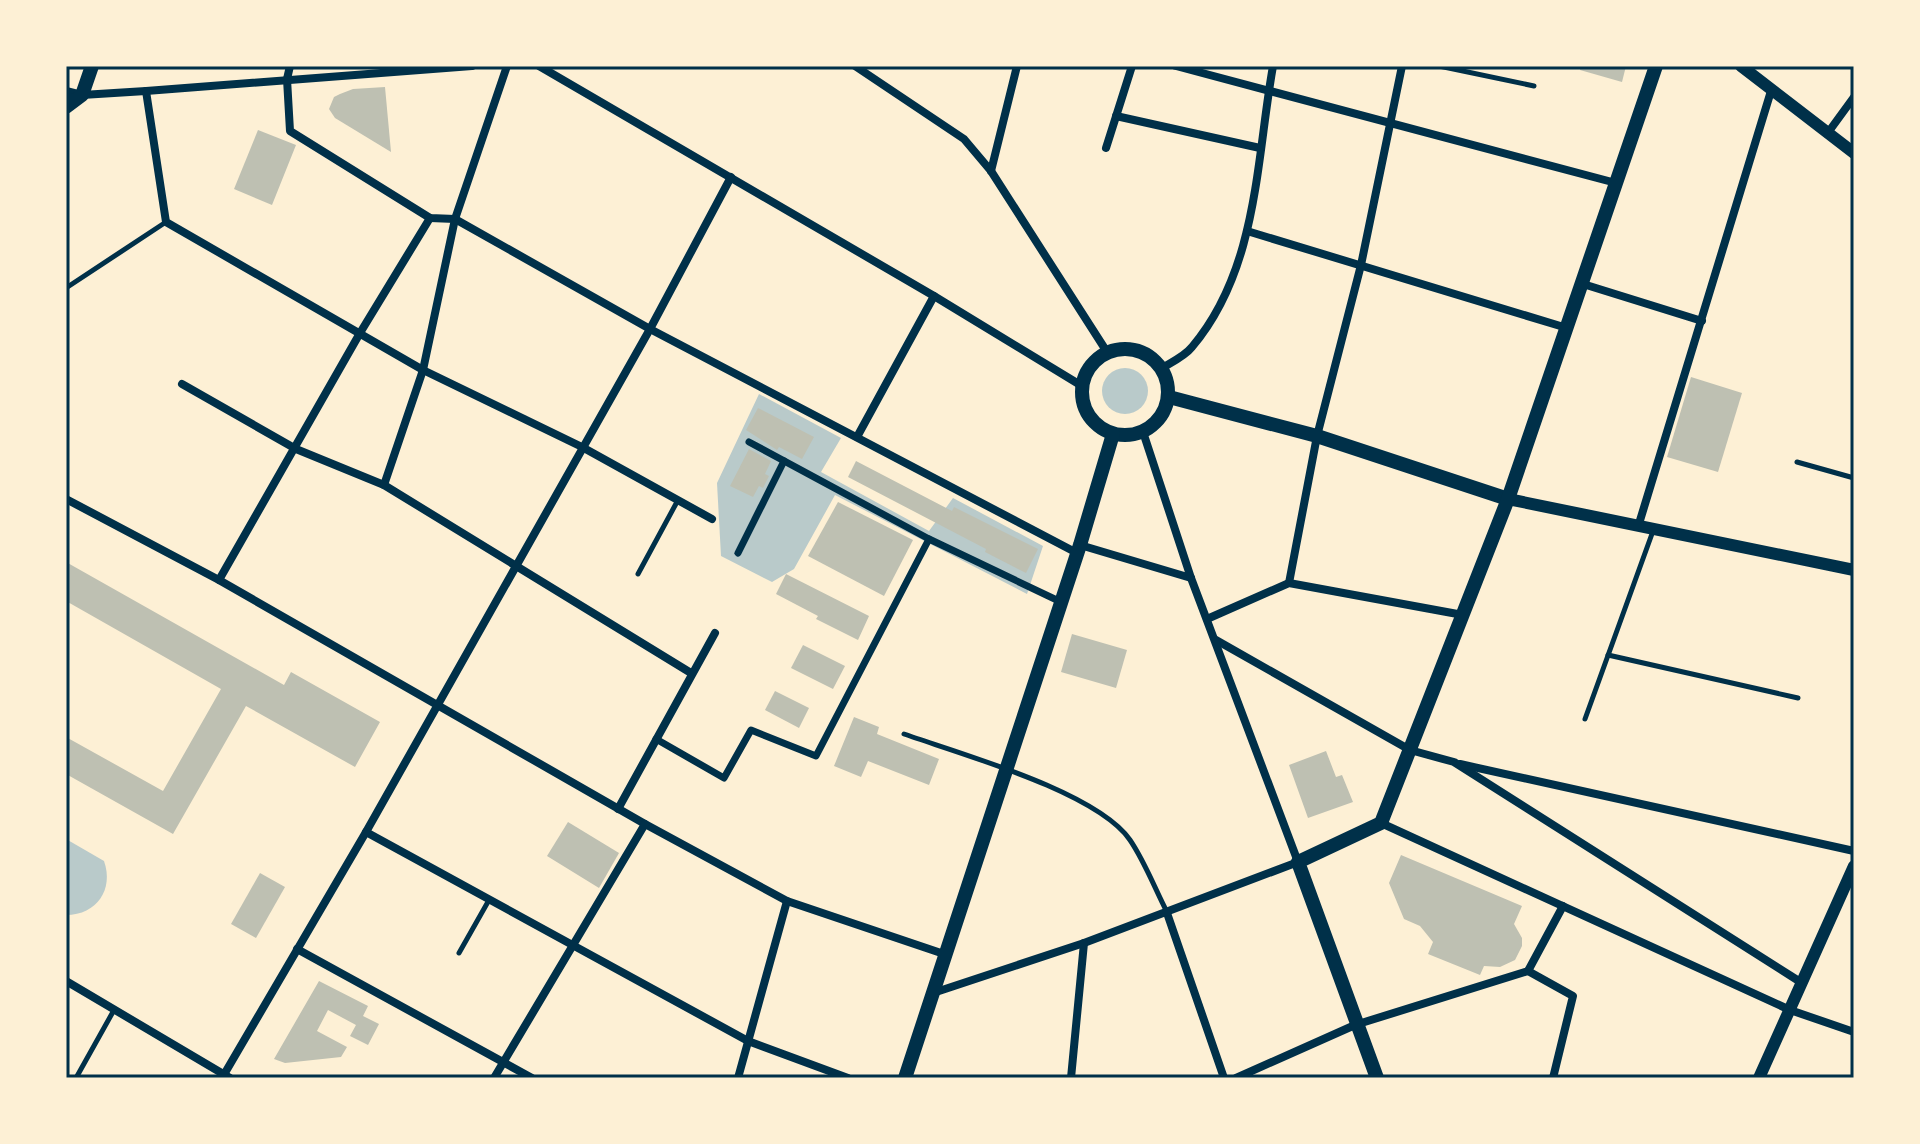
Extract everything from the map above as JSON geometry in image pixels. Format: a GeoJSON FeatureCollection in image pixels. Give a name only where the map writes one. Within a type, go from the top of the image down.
{"type":"FeatureCollection","features":[{"type":"Feature","properties":{"kind":"main road"},"geometry":{"type":"LineString","coordinates":[[66,107],[82,95],[92,66]]}},
{"type":"Feature","properties":{"kind":"main road"},"geometry":{"type":"LineString","coordinates":[[1377,1078],[1355,1025],[1298,862],[1381,823],[1508,499],[1656,66]]}},
{"type":"Feature","properties":{"kind":"main road"},"geometry":{"type":"LineString","coordinates":[[1119,348],[1143,352],[1162,368],[1168,382],[1169,397],[1158,420],[1143,432],[1113,434],[1094,422],[1086,411],[1082,386],[1086,372],[1095,360],[1107,352],[1119,348]]}},
{"type":"Feature","properties":{"kind":"main road"},"geometry":{"type":"LineString","coordinates":[[1169,397],[1317,436],[1508,499]]}},
{"type":"Feature","properties":{"kind":"main road"},"geometry":{"type":"LineString","coordinates":[[905,1078],[1079,549],[1113,434]]}},
{"type":"Feature","properties":{"kind":"street"},"geometry":{"type":"LineString","coordinates":[[290,66],[287,79],[290,131],[430,218],[455,219],[650,329],[1079,549],[1191,578]]}},
{"type":"Feature","properties":{"kind":"street"},"geometry":{"type":"LineString","coordinates":[[66,91],[82,95],[398,69],[472,66]]}},
{"type":"Feature","properties":{"kind":"street"},"geometry":{"type":"LineString","coordinates":[[384,485],[423,370],[455,219],[507,66]]}},
{"type":"Feature","properties":{"kind":"street"},"geometry":{"type":"LineString","coordinates":[[540,66],[1082,386]]}},
{"type":"Feature","properties":{"kind":"street"},"geometry":{"type":"LineString","coordinates":[[855,66],[964,139],[991,171],[1107,352]]}},
{"type":"Feature","properties":{"kind":"street"},"geometry":{"type":"LineString","coordinates":[[991,171],[1017,66]]}},
{"type":"Feature","properties":{"kind":"street"},"geometry":{"type":"LineString","coordinates":[[1106,148],[1132,66]]}},
{"type":"Feature","properties":{"kind":"street"},"geometry":{"type":"LineString","coordinates":[[1176,66],[1616,183]]}},
{"type":"Feature","properties":{"kind":"street"},"geometry":{"type":"LineString","coordinates":[[1162,368],[1191,349],[1217,311],[1237,273],[1247,231],[1273,66]]}},
{"type":"Feature","properties":{"kind":"street"},"geometry":{"type":"LineString","coordinates":[[1289,583],[1317,436],[1361,265],[1402,66]]}},
{"type":"Feature","properties":{"kind":"street"},"geometry":{"type":"LineString","coordinates":[[1741,66],[1854,153]]}},
{"type":"Feature","properties":{"kind":"street"},"geometry":{"type":"LineString","coordinates":[[146,91],[166,222],[423,370],[582,447],[712,519]]}},
{"type":"Feature","properties":{"kind":"street"},"geometry":{"type":"LineString","coordinates":[[1638,527],[1771,91]]}},
{"type":"Feature","properties":{"kind":"street"},"geometry":{"type":"LineString","coordinates":[[1827,134],[1854,97]]}},
{"type":"Feature","properties":{"kind":"street"},"geometry":{"type":"LineString","coordinates":[[1116,116],[1260,148]]}},
{"type":"Feature","properties":{"kind":"street"},"geometry":{"type":"LineString","coordinates":[[66,981],[225,1077],[650,329],[731,177]]}},
{"type":"Feature","properties":{"kind":"street"},"geometry":{"type":"LineString","coordinates":[[219,580],[360,333],[430,218]]}},
{"type":"Feature","properties":{"kind":"street"},"geometry":{"type":"LineString","coordinates":[[1247,231],[1568,329]]}},
{"type":"Feature","properties":{"kind":"street"},"geometry":{"type":"LineString","coordinates":[[1583,284],[1702,321]]}},
{"type":"Feature","properties":{"kind":"street"},"geometry":{"type":"LineString","coordinates":[[857,437],[934,296]]}},
{"type":"Feature","properties":{"kind":"street"},"geometry":{"type":"LineString","coordinates":[[182,384],[296,449],[384,485],[691,673]]}},
{"type":"Feature","properties":{"kind":"street"},"geometry":{"type":"LineString","coordinates":[[932,993],[1084,943],[1298,862],[1191,578],[1143,432]]}},
{"type":"Feature","properties":{"kind":"street"},"geometry":{"type":"LineString","coordinates":[[749,442],[929,539],[1061,602]]}},
{"type":"Feature","properties":{"kind":"street"},"geometry":{"type":"LineString","coordinates":[[738,553],[784,461]]}},
{"type":"Feature","properties":{"kind":"street"},"geometry":{"type":"LineString","coordinates":[[66,499],[219,580],[618,809],[787,901],[944,954]]}},
{"type":"Feature","properties":{"kind":"street"},"geometry":{"type":"LineString","coordinates":[[1508,499],[1854,570]]}},
{"type":"Feature","properties":{"kind":"street"},"geometry":{"type":"LineString","coordinates":[[656,739],[724,778],[751,730],[816,756],[929,539]]}},
{"type":"Feature","properties":{"kind":"street"},"geometry":{"type":"LineString","coordinates":[[1207,619],[1289,583],[1463,615]]}},
{"type":"Feature","properties":{"kind":"street"},"geometry":{"type":"LineString","coordinates":[[618,809],[715,633]]}},
{"type":"Feature","properties":{"kind":"street"},"geometry":{"type":"LineString","coordinates":[[1215,639],[1410,750],[1854,851]]}},
{"type":"Feature","properties":{"kind":"street"},"geometry":{"type":"LineString","coordinates":[[1454,762],[1802,983]]}},
{"type":"Feature","properties":{"kind":"street"},"geometry":{"type":"LineString","coordinates":[[1381,823],[1790,1010],[1854,1032]]}},
{"type":"Feature","properties":{"kind":"street"},"geometry":{"type":"LineString","coordinates":[[494,1078],[645,824]]}},
{"type":"Feature","properties":{"kind":"street"},"geometry":{"type":"LineString","coordinates":[[366,832],[748,1041],[848,1078]]}},
{"type":"Feature","properties":{"kind":"street"},"geometry":{"type":"LineString","coordinates":[[1759,1078],[1854,866]]}},
{"type":"Feature","properties":{"kind":"street"},"geometry":{"type":"LineString","coordinates":[[738,1078],[787,901]]}},
{"type":"Feature","properties":{"kind":"street"},"geometry":{"type":"LineString","coordinates":[[1236,1078],[1355,1025],[1528,971],[1563,906]]}},
{"type":"Feature","properties":{"kind":"street"},"geometry":{"type":"LineString","coordinates":[[1167,913],[1224,1078]]}},
{"type":"Feature","properties":{"kind":"street"},"geometry":{"type":"LineString","coordinates":[[1071,1078],[1084,943]]}},
{"type":"Feature","properties":{"kind":"street"},"geometry":{"type":"LineString","coordinates":[[297,949],[532,1078]]}},
{"type":"Feature","properties":{"kind":"street"},"geometry":{"type":"LineString","coordinates":[[1528,971],[1573,996],[1553,1078]]}},
{"type":"Feature","properties":{"kind":"lane"},"geometry":{"type":"LineString","coordinates":[[1439,66],[1534,86]]}},
{"type":"Feature","properties":{"kind":"lane"},"geometry":{"type":"LineString","coordinates":[[66,288],[166,222]]}},
{"type":"Feature","properties":{"kind":"lane"},"geometry":{"type":"LineString","coordinates":[[1797,462],[1854,478]]}},
{"type":"Feature","properties":{"kind":"lane"},"geometry":{"type":"LineString","coordinates":[[638,574],[678,500]]}},
{"type":"Feature","properties":{"kind":"lane"},"geometry":{"type":"LineString","coordinates":[[1585,719],[1653,531]]}},
{"type":"Feature","properties":{"kind":"lane"},"geometry":{"type":"LineString","coordinates":[[1608,655],[1798,698]]}},
{"type":"Feature","properties":{"kind":"lane"},"geometry":{"type":"LineString","coordinates":[[904,734],[1067,794],[1104,814],[1129,839],[1167,913]]}},
{"type":"Feature","properties":{"kind":"lane"},"geometry":{"type":"LineString","coordinates":[[459,953],[490,900]]}},
{"type":"Feature","properties":{"kind":"lane"},"geometry":{"type":"LineString","coordinates":[[76,1078],[114,1010]]}},
{"type":"Feature","properties":{"kind":"shaded area"},"geometry":{"type":"Polygon","coordinates":[[[1125,368],[1141,375],[1148,391],[1141,407],[1125,414],[1109,407],[1102,391],[1109,375],[1125,368]]]}},
{"type":"Feature","properties":{"kind":"shaded area"},"geometry":{"type":"Polygon","coordinates":[[[759,394],[841,438],[821,472],[929,531],[953,498],[1043,546],[1027,594],[835,495],[794,569],[772,582],[721,556],[717,483],[759,394]]]}},
{"type":"Feature","properties":{"kind":"shaded area"},"geometry":{"type":"Polygon","coordinates":[[[66,839],[104,861],[107,881],[105,890],[94,905],[77,914],[66,915],[66,839]]]}},
{"type":"Feature","properties":{"kind":"building"},"geometry":{"type":"Polygon","coordinates":[[[1581,66],[1626,66],[1622,82],[1580,70],[1581,66]]]}},
{"type":"Feature","properties":{"kind":"building"},"geometry":{"type":"Polygon","coordinates":[[[385,87],[391,152],[335,118],[329,109],[334,97],[340,94],[353,89],[385,87]]]}},
{"type":"Feature","properties":{"kind":"building"},"geometry":{"type":"Polygon","coordinates":[[[258,130],[296,145],[272,205],[234,189],[258,130]]]}},
{"type":"Feature","properties":{"kind":"building"},"geometry":{"type":"Polygon","coordinates":[[[1691,377],[1742,393],[1718,472],[1667,457],[1691,377]]]}},
{"type":"Feature","properties":{"kind":"building"},"geometry":{"type":"Polygon","coordinates":[[[758,408],[814,437],[802,459],[779,447],[777,450],[746,430],[758,408]]]}},
{"type":"Feature","properties":{"kind":"building"},"geometry":{"type":"Polygon","coordinates":[[[749,449],[771,461],[763,488],[759,486],[753,497],[730,486],[749,449]]]}},
{"type":"Feature","properties":{"kind":"building"},"geometry":{"type":"Polygon","coordinates":[[[856,461],[952,511],[954,507],[1038,549],[1026,573],[848,477],[856,461]]]}},
{"type":"Feature","properties":{"kind":"building"},"geometry":{"type":"Polygon","coordinates":[[[838,502],[913,540],[884,596],[808,556],[838,502]]]}},
{"type":"Feature","properties":{"kind":"building"},"geometry":{"type":"Polygon","coordinates":[[[66,562],[284,685],[291,672],[380,722],[355,767],[246,706],[173,834],[66,774],[66,737],[163,791],[221,689],[66,601],[66,562]]]}},
{"type":"Feature","properties":{"kind":"building"},"geometry":{"type":"Polygon","coordinates":[[[786,574],[869,616],[858,640],[776,594],[786,574]]]}},
{"type":"Feature","properties":{"kind":"building"},"geometry":{"type":"Polygon","coordinates":[[[1072,634],[1127,650],[1116,688],[1061,672],[1072,634]]]}},
{"type":"Feature","properties":{"kind":"building"},"geometry":{"type":"Polygon","coordinates":[[[803,645],[845,666],[833,689],[791,668],[803,645]]]}},
{"type":"Feature","properties":{"kind":"building"},"geometry":{"type":"Polygon","coordinates":[[[775,691],[809,708],[799,728],[765,710],[775,691]]]}},
{"type":"Feature","properties":{"kind":"building"},"geometry":{"type":"Polygon","coordinates":[[[854,717],[879,727],[877,734],[939,759],[929,785],[868,761],[861,777],[834,766],[854,717]]]}},
{"type":"Feature","properties":{"kind":"building"},"geometry":{"type":"Polygon","coordinates":[[[1326,751],[1336,777],[1342,775],[1353,802],[1308,818],[1289,765],[1326,751]]]}},
{"type":"Feature","properties":{"kind":"building"},"geometry":{"type":"Polygon","coordinates":[[[568,822],[619,853],[599,888],[547,856],[568,822]]]}},
{"type":"Feature","properties":{"kind":"building"},"geometry":{"type":"Polygon","coordinates":[[[1401,855],[1522,906],[1514,924],[1522,938],[1522,946],[1515,960],[1500,967],[1484,966],[1480,975],[1428,954],[1433,942],[1420,926],[1404,919],[1389,883],[1401,855]]]}},
{"type":"Feature","properties":{"kind":"building"},"geometry":{"type":"Polygon","coordinates":[[[260,873],[285,887],[256,938],[231,924],[260,873]]]}},
{"type":"Feature","properties":{"kind":"building"},"geometry":{"type":"Polygon","coordinates":[[[319,981],[368,1006],[363,1016],[379,1024],[368,1045],[350,1036],[356,1025],[328,1010],[317,1031],[347,1047],[341,1057],[285,1063],[274,1059],[319,981]]]}}]}
